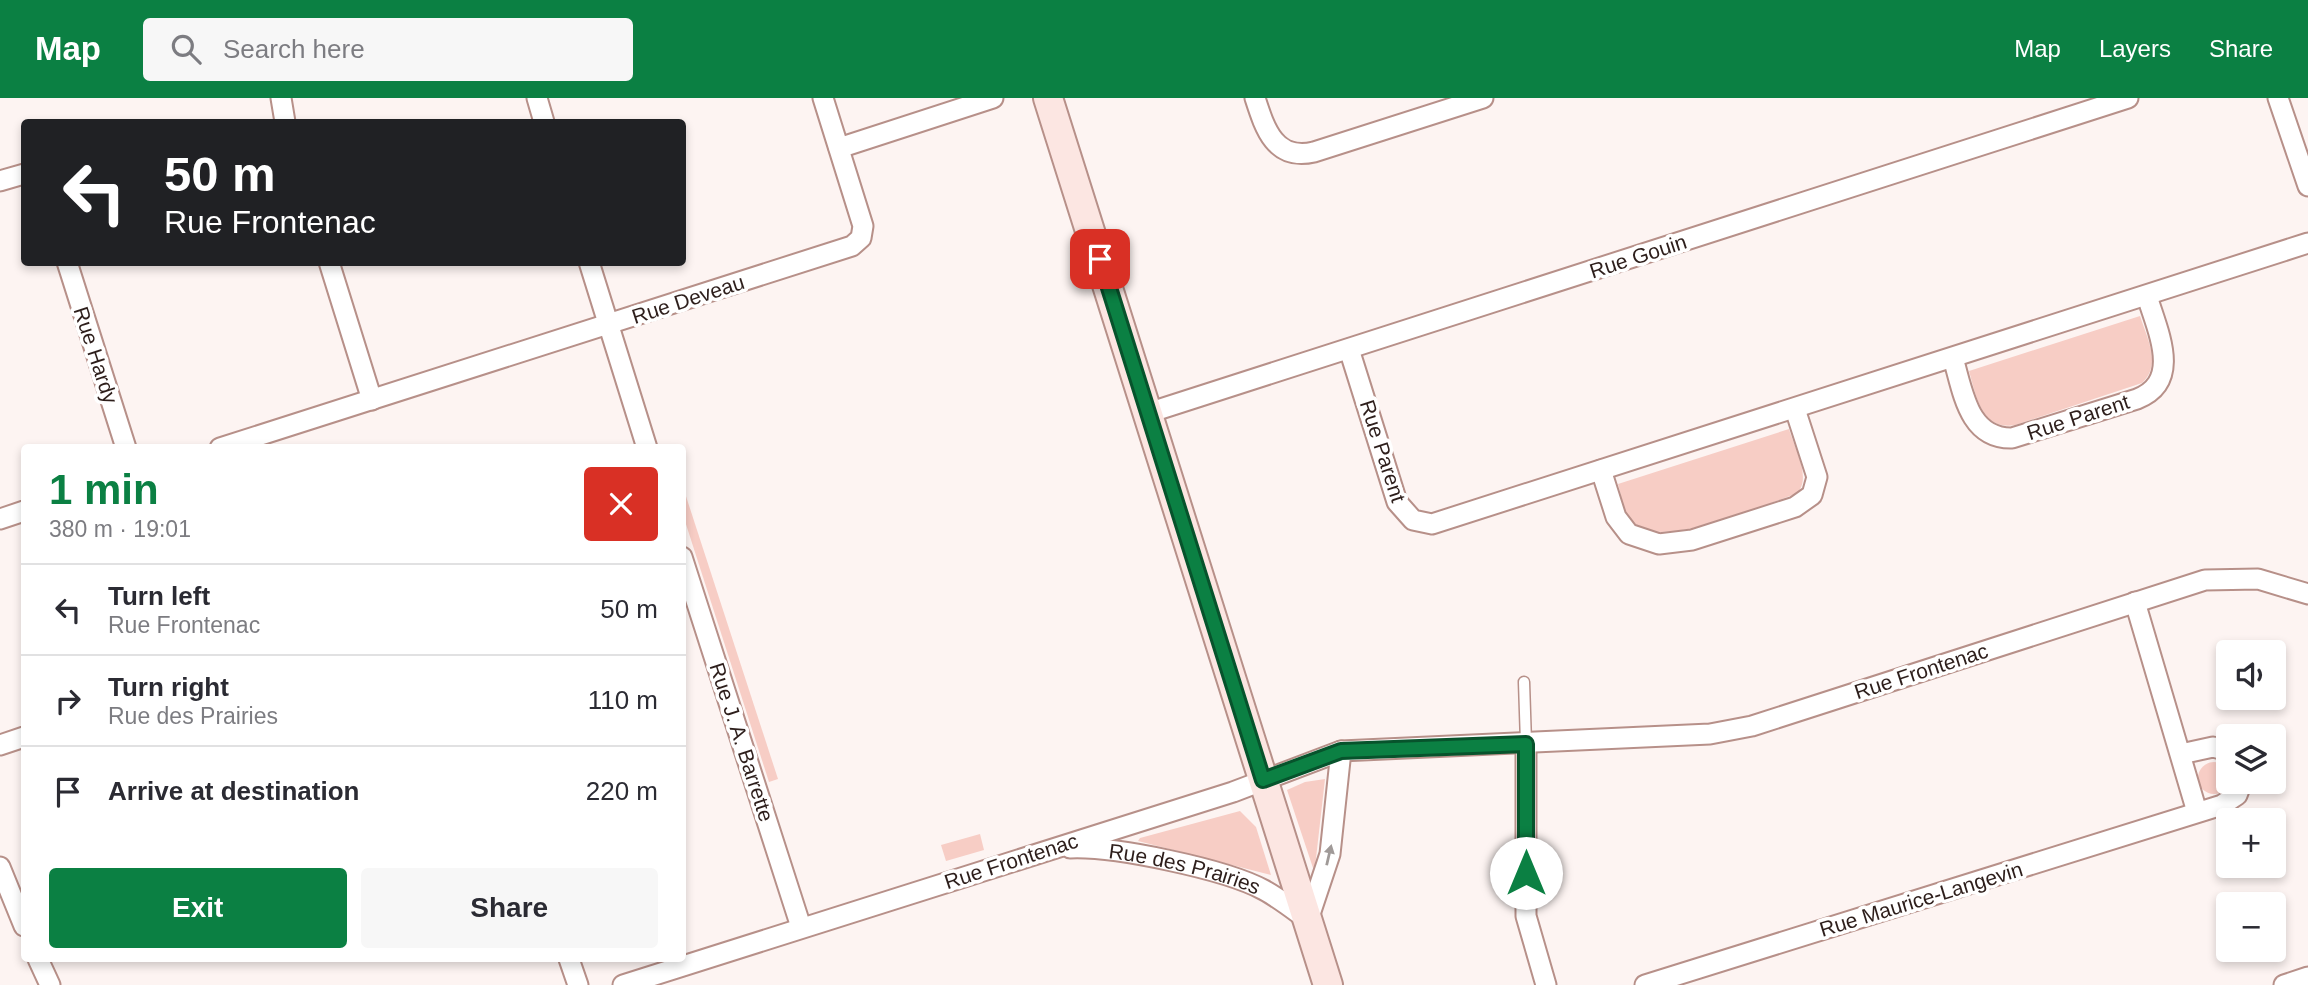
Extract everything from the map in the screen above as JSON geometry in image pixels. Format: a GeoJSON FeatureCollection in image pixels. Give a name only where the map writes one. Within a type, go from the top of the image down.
{"type":"FeatureCollection","features":[{"type":"Feature","properties":{"kind":"main road","name":"Rue des Prairies"},"geometry":{"type":"LineString","coordinates":[[1048,98],[1328,985]]}},
{"type":"Feature","properties":{"kind":"street"},"geometry":{"type":"LineString","coordinates":[[281,98],[284,119]]}},
{"type":"Feature","properties":{"kind":"street"},"geometry":{"type":"LineString","coordinates":[[537,98],[543,119]]}},
{"type":"Feature","properties":{"kind":"street","name":"Rue Deveau"},"geometry":{"type":"LineString","coordinates":[[233,444],[608,325],[858,242],[863,226],[823,98]]}},
{"type":"Feature","properties":{"kind":"street"},"geometry":{"type":"LineString","coordinates":[[839,148],[993,98]]}},
{"type":"Feature","properties":{"kind":"street"},"geometry":{"type":"LineString","coordinates":[[1255,98],[1273,142],[1281,149],[1297,155],[1314,152],[1483,98]]}},
{"type":"Feature","properties":{"kind":"street","name":"Rue Gouin"},"geometry":{"type":"LineString","coordinates":[[1148,413],[2128,98]]}},
{"type":"Feature","properties":{"kind":"street"},"geometry":{"type":"LineString","coordinates":[[2278,98],[2308,186]]}},
{"type":"Feature","properties":{"kind":"street"},"geometry":{"type":"LineString","coordinates":[[0,181],[21,175]]}},
{"type":"Feature","properties":{"kind":"street","name":"Rue Parent"},"geometry":{"type":"LineString","coordinates":[[1349,349],[1397,502],[1408,517],[1419,523],[1442,522],[2308,243]]}},
{"type":"Feature","properties":{"kind":"street","name":"Rue Hardy"},"geometry":{"type":"LineString","coordinates":[[67,266],[125,444]]}},
{"type":"Feature","properties":{"kind":"street"},"geometry":{"type":"LineString","coordinates":[[330,266],[372,400]]}},
{"type":"Feature","properties":{"kind":"street"},"geometry":{"type":"LineString","coordinates":[[590,266],[647,444]]}},
{"type":"Feature","properties":{"kind":"street","name":"Rue Parent"},"geometry":{"type":"LineString","coordinates":[[1954,358],[1973,419],[1983,430],[1997,437],[2012,438],[2137,399],[2150,392],[2164,371],[2164,356],[2147,296]]}},
{"type":"Feature","properties":{"kind":"street"},"geometry":{"type":"LineString","coordinates":[[1601,470],[1616,517],[1629,534],[1659,544],[1704,536],[1795,508],[1812,495],[1817,477],[1796,409]]}},
{"type":"Feature","properties":{"kind":"street"},"geometry":{"type":"LineString","coordinates":[[0,519],[21,512]]}},
{"type":"Feature","properties":{"kind":"street","name":"Rue J. A. Barrette"},"geometry":{"type":"LineString","coordinates":[[686,570],[801,927]]}},
{"type":"Feature","properties":{"kind":"street","name":"Rue Frontenac"},"geometry":{"type":"LineString","coordinates":[[623,985],[1263,780],[1341,751],[1670,738],[1741,728],[2205,580],[2226,578],[2269,581],[2308,594]]}},
{"type":"Feature","properties":{"kind":"street"},"geometry":{"type":"LineString","coordinates":[[2135,602],[2197,811]]}},
{"type":"Feature","properties":{"kind":"street"},"geometry":{"type":"LineString","coordinates":[[0,745],[21,738]]}},
{"type":"Feature","properties":{"kind":"street"},"geometry":{"type":"LineString","coordinates":[[1526,744],[1526,916],[1546,985]]}},
{"type":"Feature","properties":{"kind":"street"},"geometry":{"type":"LineString","coordinates":[[2181,754],[2216,748]]}},
{"type":"Feature","properties":{"kind":"street"},"geometry":{"type":"LineString","coordinates":[[1308,920],[1330,854],[1341,751]]}},
{"type":"Feature","properties":{"kind":"street","name":"Rue Maurice-Langevin"},"geometry":{"type":"LineString","coordinates":[[1645,985],[2230,801],[2234,794]]}},
{"type":"Feature","properties":{"kind":"street","name":"Rue des Prairies"},"geometry":{"type":"LineString","coordinates":[[1050,849],[1115,851],[1243,881],[1265,890],[1308,920]]}},
{"type":"Feature","properties":{"kind":"street"},"geometry":{"type":"LineString","coordinates":[[0,867],[21,919]]}},
{"type":"Feature","properties":{"kind":"street"},"geometry":{"type":"LineString","coordinates":[[39,962],[50,985]]}},
{"type":"Feature","properties":{"kind":"street"},"geometry":{"type":"LineString","coordinates":[[570,962],[578,985]]}},
{"type":"Feature","properties":{"kind":"street"},"geometry":{"type":"LineString","coordinates":[[2284,985],[2308,977]]}},
{"type":"Feature","properties":{"kind":"lane"},"geometry":{"type":"LineString","coordinates":[[1524,682],[1526,744]]}},
{"type":"Feature","properties":{"kind":"shaded area"},"geometry":{"type":"Polygon","coordinates":[[[2140,316],[2152,360],[2148,376],[2142,383],[2015,425],[1994,422],[1982,409],[1969,371],[2140,316]]]}},
{"type":"Feature","properties":{"kind":"shaded area"},"geometry":{"type":"Polygon","coordinates":[[[1789,429],[1803,472],[1801,488],[1796,494],[1713,523],[1666,532],[1648,531],[1634,524],[1627,516],[1618,484],[1789,429]]]}},
{"type":"Feature","properties":{"kind":"shaded area"},"geometry":{"type":"Polygon","coordinates":[[[686,496],[778,779],[769,782],[686,524],[686,496]]]}},
{"type":"Feature","properties":{"kind":"shaded area"},"geometry":{"type":"Polygon","coordinates":[[[2214,762],[2214,794],[2203,789],[2198,778],[2203,767],[2214,762]]]}},
{"type":"Feature","properties":{"kind":"shaded area"},"geometry":{"type":"Polygon","coordinates":[[[1325,779],[1313,868],[1287,790],[1305,782],[1325,779]]]}},
{"type":"Feature","properties":{"kind":"shaded area"},"geometry":{"type":"Polygon","coordinates":[[[1240,811],[1256,827],[1271,875],[1138,841],[1140,838],[1240,811]]]}},
{"type":"Feature","properties":{"kind":"shaded area"},"geometry":{"type":"Polygon","coordinates":[[[980,834],[984,850],[946,861],[941,845],[980,834]]]}},
{"type":"Feature","properties":{"kind":"route"},"geometry":{"type":"LineString","coordinates":[[1100,259],[1263,780],[1341,751],[1526,744],[1526,873]]}}]}
